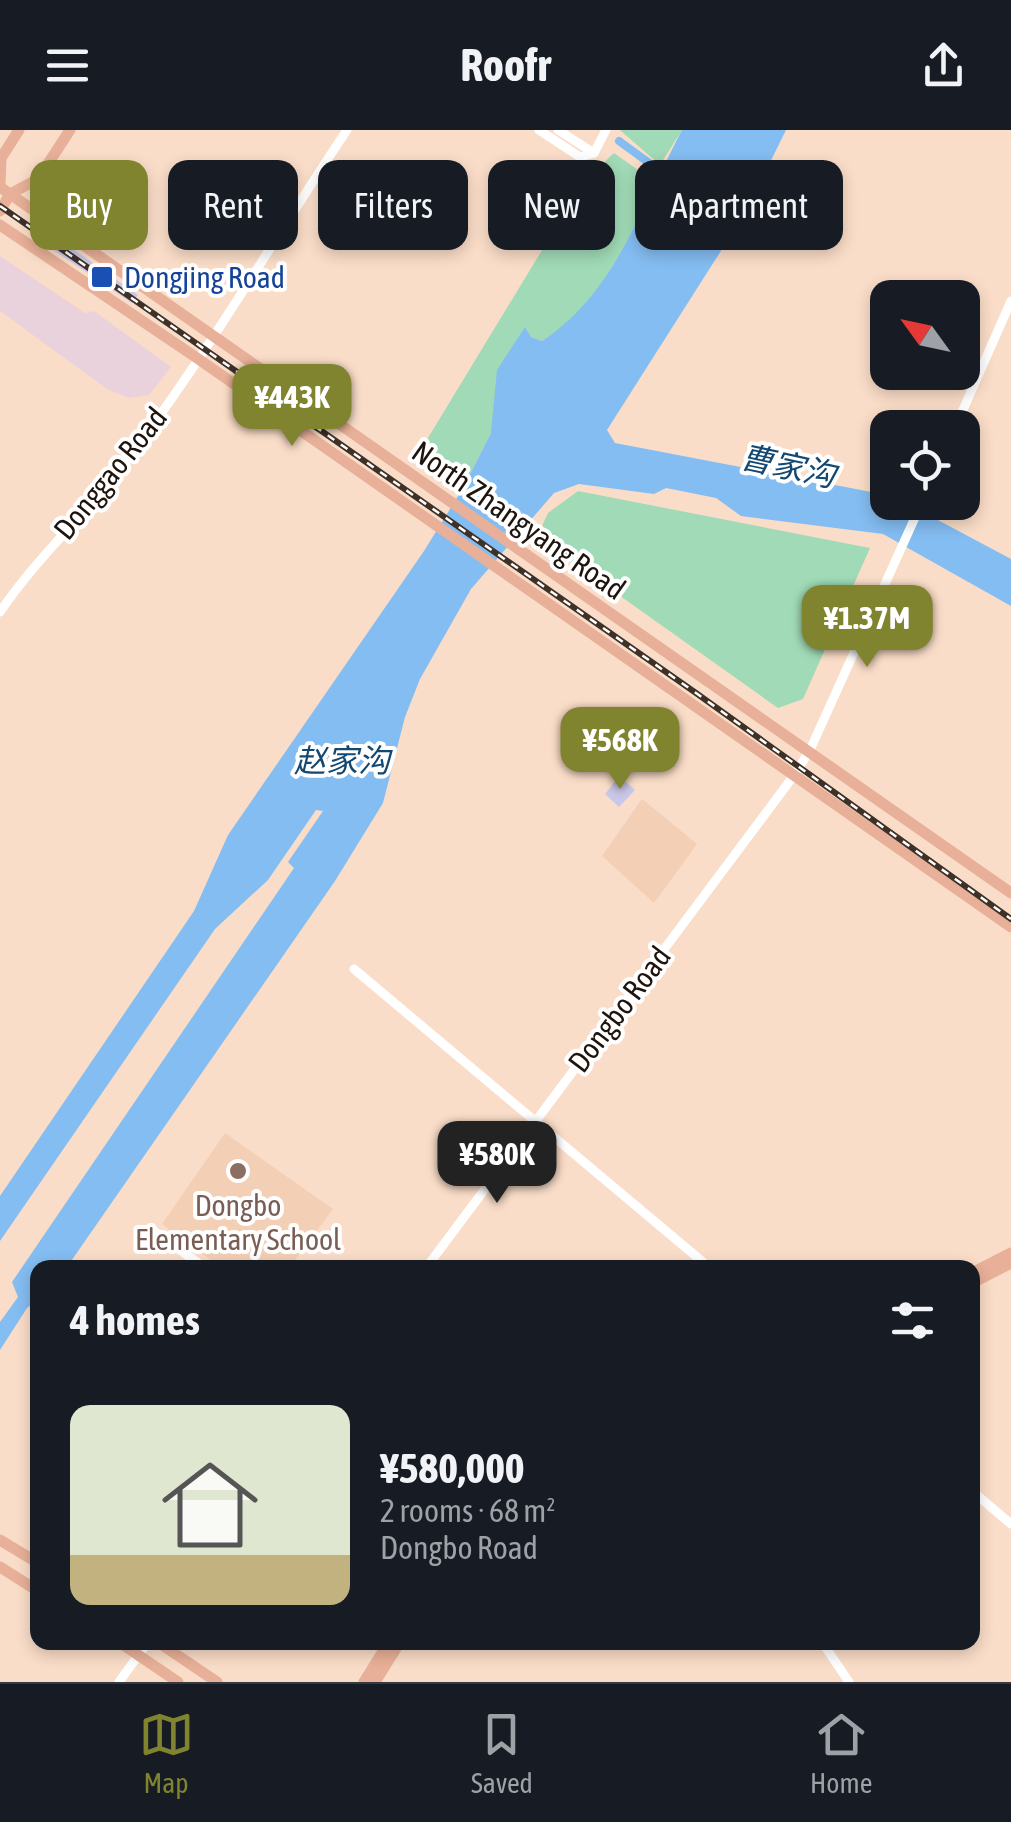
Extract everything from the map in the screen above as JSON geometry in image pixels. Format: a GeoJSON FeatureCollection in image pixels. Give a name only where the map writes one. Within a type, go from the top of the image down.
{"type":"FeatureCollection","features":[{"type":"Feature","properties":{"kind":"main road"},"geometry":{"type":"LineString","coordinates":[[0,210],[4,188],[1,158],[20,130]]}},
{"type":"Feature","properties":{"kind":"main road"},"geometry":{"type":"LineString","coordinates":[[4,188],[38,179],[70,130]]}},
{"type":"Feature","properties":{"kind":"main road","name":"North Zhangyang Road"},"geometry":{"type":"LineString","coordinates":[[4,188],[1011,894]]}},
{"type":"Feature","properties":{"kind":"main road","name":"North Zhangyang Road"},"geometry":{"type":"LineString","coordinates":[[0,225],[198,358],[1011,928]]}},
{"type":"Feature","properties":{"kind":"main road"},"geometry":{"type":"LineString","coordinates":[[980,1269],[1011,1253]]}},
{"type":"Feature","properties":{"kind":"main road"},"geometry":{"type":"LineString","coordinates":[[980,1279],[1011,1263]]}},
{"type":"Feature","properties":{"kind":"main road"},"geometry":{"type":"LineString","coordinates":[[0,1540],[30,1558]]}},
{"type":"Feature","properties":{"kind":"main road"},"geometry":{"type":"LineString","coordinates":[[0,1567],[30,1586]]}},
{"type":"Feature","properties":{"kind":"main road"},"geometry":{"type":"LineString","coordinates":[[131,1650],[178,1682]]}},
{"type":"Feature","properties":{"kind":"main road"},"geometry":{"type":"LineString","coordinates":[[170,1650],[217,1682]]}},
{"type":"Feature","properties":{"kind":"main road"},"geometry":{"type":"LineString","coordinates":[[364,1682],[384,1650]]}},
{"type":"Feature","properties":{"kind":"main road"},"geometry":{"type":"LineString","coordinates":[[374,1682],[395,1650]]}},
{"type":"Feature","properties":{"kind":"street","name":"Donggao Road"},"geometry":{"type":"LineString","coordinates":[[0,612],[128,459],[214,336],[347,130]]}},
{"type":"Feature","properties":{"kind":"street"},"geometry":{"type":"LineString","coordinates":[[539,130],[580,157],[594,152],[606,130]]}},
{"type":"Feature","properties":{"kind":"street"},"geometry":{"type":"LineString","coordinates":[[558,130],[594,152]]}},
{"type":"Feature","properties":{"kind":"street"},"geometry":{"type":"LineString","coordinates":[[963,410],[1011,301]]}},
{"type":"Feature","properties":{"kind":"street","name":"Dongbo Road"},"geometry":{"type":"LineString","coordinates":[[432,1260],[795,774],[810,750],[914,520]]}},
{"type":"Feature","properties":{"kind":"street"},"geometry":{"type":"LineString","coordinates":[[354,969],[701,1260]]}},
{"type":"Feature","properties":{"kind":"street"},"geometry":{"type":"LineString","coordinates":[[151,1229],[193,1260]]}},
{"type":"Feature","properties":{"kind":"street"},"geometry":{"type":"LineString","coordinates":[[980,1497],[1011,1524]]}},
{"type":"Feature","properties":{"kind":"street"},"geometry":{"type":"LineString","coordinates":[[119,1682],[142,1650]]}},
{"type":"Feature","properties":{"kind":"street"},"geometry":{"type":"LineString","coordinates":[[827,1650],[849,1682]]}},
{"type":"Feature","properties":{"kind":"shaded area"},"geometry":{"type":"Polygon","coordinates":[[[0,256],[85,313],[94,311],[171,367],[149,395],[129,398],[107,389],[0,311],[0,256]]]}},
{"type":"Feature","properties":{"kind":"shaded area"},"geometry":{"type":"Polygon","coordinates":[[[642,799],[697,844],[654,903],[602,856],[642,799]]]}},
{"type":"Feature","properties":{"kind":"shaded area","name":"Dongbo Elementary School"},"geometry":{"type":"Polygon","coordinates":[[[225,1133],[333,1209],[295,1260],[211,1260],[162,1224],[225,1133]]]}},
{"type":"Feature","properties":{"kind":"green space"},"geometry":{"type":"Polygon","coordinates":[[[620,130],[682,130],[663,160],[654,160],[620,130]]]}},
{"type":"Feature","properties":{"kind":"green space"},"geometry":{"type":"Polygon","coordinates":[[[614,153],[635,168],[635,226],[600,285],[571,319],[542,341],[531,337],[525,328],[491,433],[463,488],[417,456],[542,250],[615,250],[615,160],[606,160],[614,153]]]}},
{"type":"Feature","properties":{"kind":"green space"},"geometry":{"type":"Polygon","coordinates":[[[578,491],[870,548],[803,699],[778,708],[537,537],[548,513],[578,491]]]}},
{"type":"Feature","properties":{"kind":"water","name":"赵家沟"},"geometry":{"type":"Polygon","coordinates":[[[682,130],[786,130],[771,160],[667,160],[682,130]]]}},
{"type":"Feature","properties":{"kind":"water","name":"赵家沟"},"geometry":{"type":"Polygon","coordinates":[[[635,225],[635,250],[721,250],[607,430],[615,443],[870,492],[870,520],[938,520],[1011,559],[1011,606],[883,534],[741,516],[716,498],[666,488],[654,494],[579,484],[554,493],[471,589],[420,679],[405,717],[383,803],[335,881],[72,1260],[30,1260],[30,1306],[0,1350],[0,1322],[18,1297],[12,1282],[294,868],[288,862],[323,811],[316,810],[268,880],[215,929],[0,1241],[0,1196],[194,911],[228,835],[424,551],[463,488],[491,433],[497,370],[525,327],[531,337],[542,341],[567,321],[608,273],[635,225]]]}},
{"type":"Feature","properties":{"kind":"building"},"geometry":{"type":"Polygon","coordinates":[[[53,250],[74,250],[138,295],[132,303],[53,250]]]}},
{"type":"Feature","properties":{"kind":"building"},"geometry":{"type":"Polygon","coordinates":[[[619,776],[635,790],[619,807],[605,794],[619,776]]]}},
{"type":"Feature","properties":{"kind":"waterway"},"geometry":{"type":"LineString","coordinates":[[619,141],[645,160]]}},
{"type":"Feature","properties":{"kind":"railway"},"geometry":{"type":"LineString","coordinates":[[0,206],[696,693],[1011,919]]}},
{"type":"Feature","properties":{"kind":"place","name":"Dongjing Road"},"geometry":{"type":"Point","coordinates":[102,277]}},
{"type":"Feature","properties":{"kind":"place","name":"Dongbo Elementary School"},"geometry":{"type":"Point","coordinates":[238,1171]}},
{"type":"Feature","properties":{"kind":"water label","name":"曹家沟"},"geometry":{"type":"Point","coordinates":[788,466]}}]}
